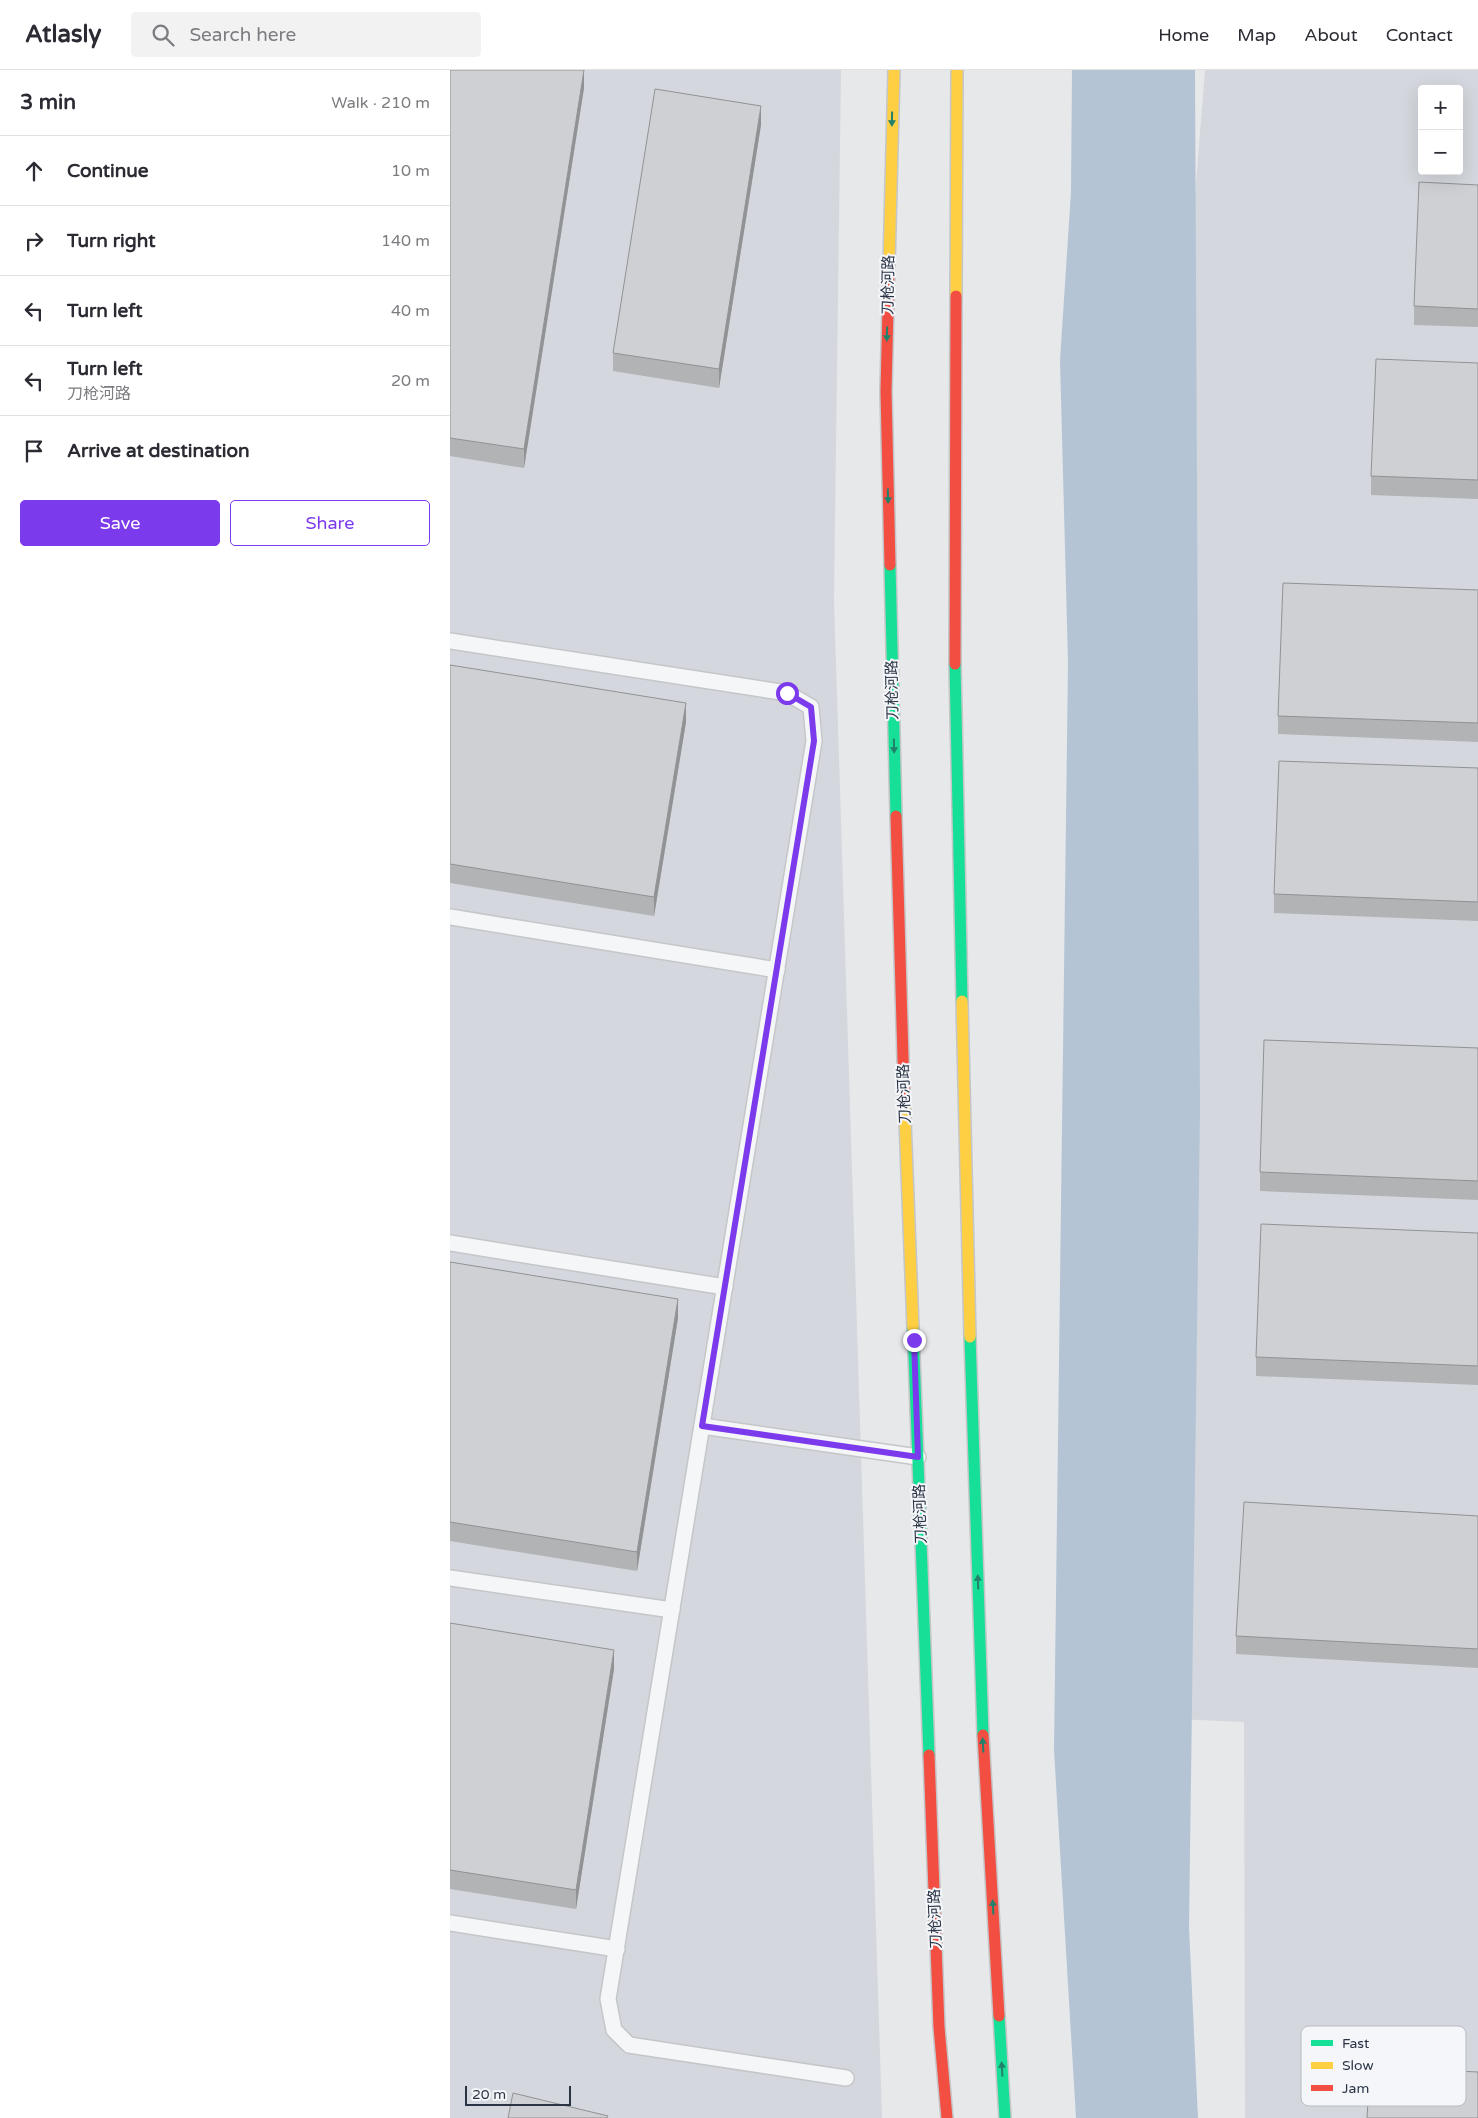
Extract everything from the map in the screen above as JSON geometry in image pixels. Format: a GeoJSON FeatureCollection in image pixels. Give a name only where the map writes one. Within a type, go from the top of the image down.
{"type":"FeatureCollection","features":[{"type":"Feature","properties":{"kind":"street","name":"刀枪河路"},"geometry":{"type":"LineString","coordinates":[[894,70],[886,391],[898,968],[939,2028],[947,2118]]}},
{"type":"Feature","properties":{"kind":"street"},"geometry":{"type":"LineString","coordinates":[[957,70],[955,688],[965,1170],[982,1722],[1005,2118]]}},
{"type":"Feature","properties":{"kind":"lane"},"geometry":{"type":"LineString","coordinates":[[450,641],[787,693],[811,707],[814,741],[608,1999],[614,2030],[629,2045],[846,2078]]}},
{"type":"Feature","properties":{"kind":"lane"},"geometry":{"type":"LineString","coordinates":[[450,917],[777,970]]}},
{"type":"Feature","properties":{"kind":"lane"},"geometry":{"type":"LineString","coordinates":[[450,1243],[725,1287]]}},
{"type":"Feature","properties":{"kind":"lane"},"geometry":{"type":"LineString","coordinates":[[702,1426],[918,1457]]}},
{"type":"Feature","properties":{"kind":"lane"},"geometry":{"type":"LineString","coordinates":[[450,1578],[672,1610]]}},
{"type":"Feature","properties":{"kind":"lane"},"geometry":{"type":"LineString","coordinates":[[450,1923],[617,1949]]}},
{"type":"Feature","properties":{"kind":"shaded area"},"geometry":{"type":"Polygon","coordinates":[[[450,70],[841,70],[834,600],[882,2118],[450,2118],[450,70]]]}},
{"type":"Feature","properties":{"kind":"shaded area"},"geometry":{"type":"Polygon","coordinates":[[[1205,70],[1478,70],[1478,2118],[1245,2118],[1244,1722],[1133,1717],[1168,535],[1205,70]]]}},
{"type":"Feature","properties":{"kind":"water"},"geometry":{"type":"Polygon","coordinates":[[[1072,70],[1195,70],[1200,1109],[1189,1927],[1198,2118],[1076,2118],[1054,1750],[1068,662],[1060,360],[1071,192],[1072,70]]]}},
{"type":"Feature","properties":{"kind":"building"},"geometry":{"type":"Polygon","coordinates":[[[450,70],[584,70],[524,449],[450,438],[450,70]]]}},
{"type":"Feature","properties":{"kind":"building"},"geometry":{"type":"Polygon","coordinates":[[[655,89],[761,106],[719,369],[613,353],[655,89]]]}},
{"type":"Feature","properties":{"kind":"building"},"geometry":{"type":"Polygon","coordinates":[[[1419,182],[1478,185],[1478,309],[1414,306],[1419,182]]]}},
{"type":"Feature","properties":{"kind":"building"},"geometry":{"type":"Polygon","coordinates":[[[1376,359],[1478,363],[1478,480],[1371,476],[1376,359]]]}},
{"type":"Feature","properties":{"kind":"building"},"geometry":{"type":"Polygon","coordinates":[[[1283,583],[1478,590],[1478,723],[1278,716],[1283,583]]]}},
{"type":"Feature","properties":{"kind":"building"},"geometry":{"type":"Polygon","coordinates":[[[450,665],[686,703],[654,897],[450,864],[450,665]]]}},
{"type":"Feature","properties":{"kind":"building"},"geometry":{"type":"Polygon","coordinates":[[[1279,761],[1478,768],[1478,902],[1274,894],[1279,761]]]}},
{"type":"Feature","properties":{"kind":"building"},"geometry":{"type":"Polygon","coordinates":[[[1264,1040],[1478,1048],[1478,1181],[1260,1172],[1264,1040]]]}},
{"type":"Feature","properties":{"kind":"building"},"geometry":{"type":"Polygon","coordinates":[[[1261,1224],[1478,1233],[1478,1366],[1256,1357],[1261,1224]]]}},
{"type":"Feature","properties":{"kind":"building"},"geometry":{"type":"Polygon","coordinates":[[[450,1262],[678,1299],[637,1552],[450,1522],[450,1262]]]}},
{"type":"Feature","properties":{"kind":"building"},"geometry":{"type":"Polygon","coordinates":[[[1244,1502],[1478,1516],[1478,1649],[1236,1636],[1244,1502]]]}},
{"type":"Feature","properties":{"kind":"building"},"geometry":{"type":"Polygon","coordinates":[[[450,1623],[614,1650],[576,1890],[450,1870],[450,1623]]]}},
{"type":"Feature","properties":{"kind":"building"},"geometry":{"type":"Polygon","coordinates":[[[1466,2071],[1478,2072],[1478,2118],[1367,2118],[1368,2106],[1466,2106],[1466,2071]]]}},
{"type":"Feature","properties":{"kind":"building"},"geometry":{"type":"Polygon","coordinates":[[[513,2093],[608,2116],[607,2118],[508,2118],[513,2093]]]}},
{"type":"Feature","properties":{"kind":"traffic: fast"},"geometry":{"type":"LineString","coordinates":[[890,565],[896,816]]}},
{"type":"Feature","properties":{"kind":"traffic: fast"},"geometry":{"type":"LineString","coordinates":[[955,664],[962,1001]]}},
{"type":"Feature","properties":{"kind":"traffic: fast"},"geometry":{"type":"LineString","coordinates":[[913,1328],[929,1755]]}},
{"type":"Feature","properties":{"kind":"traffic: fast"},"geometry":{"type":"LineString","coordinates":[[970,1337],[983,1735]]}},
{"type":"Feature","properties":{"kind":"traffic: fast"},"geometry":{"type":"LineString","coordinates":[[999,2016],[1005,2118]]}},
{"type":"Feature","properties":{"kind":"traffic: slow"},"geometry":{"type":"LineString","coordinates":[[889,265],[894,70]]}},
{"type":"Feature","properties":{"kind":"traffic: slow"},"geometry":{"type":"LineString","coordinates":[[956,296],[957,70]]}},
{"type":"Feature","properties":{"kind":"traffic: slow"},"geometry":{"type":"LineString","coordinates":[[962,1001],[970,1337]]}},
{"type":"Feature","properties":{"kind":"traffic: slow"},"geometry":{"type":"LineString","coordinates":[[904,1093],[913,1328]]}},
{"type":"Feature","properties":{"kind":"traffic: jam"},"geometry":{"type":"LineString","coordinates":[[889,265],[886,391],[890,565]]}},
{"type":"Feature","properties":{"kind":"traffic: jam"},"geometry":{"type":"LineString","coordinates":[[955,664],[956,296]]}},
{"type":"Feature","properties":{"kind":"traffic: jam"},"geometry":{"type":"LineString","coordinates":[[896,816],[904,1093]]}},
{"type":"Feature","properties":{"kind":"traffic: jam"},"geometry":{"type":"LineString","coordinates":[[983,1735],[999,2016]]}},
{"type":"Feature","properties":{"kind":"traffic: jam"},"geometry":{"type":"LineString","coordinates":[[929,1755],[939,2027],[947,2118]]}},
{"type":"Feature","properties":{"kind":"route"},"geometry":{"type":"LineString","coordinates":[[787,693],[811,707],[814,741],[702,1426],[918,1457],[914,1340]]}}]}
